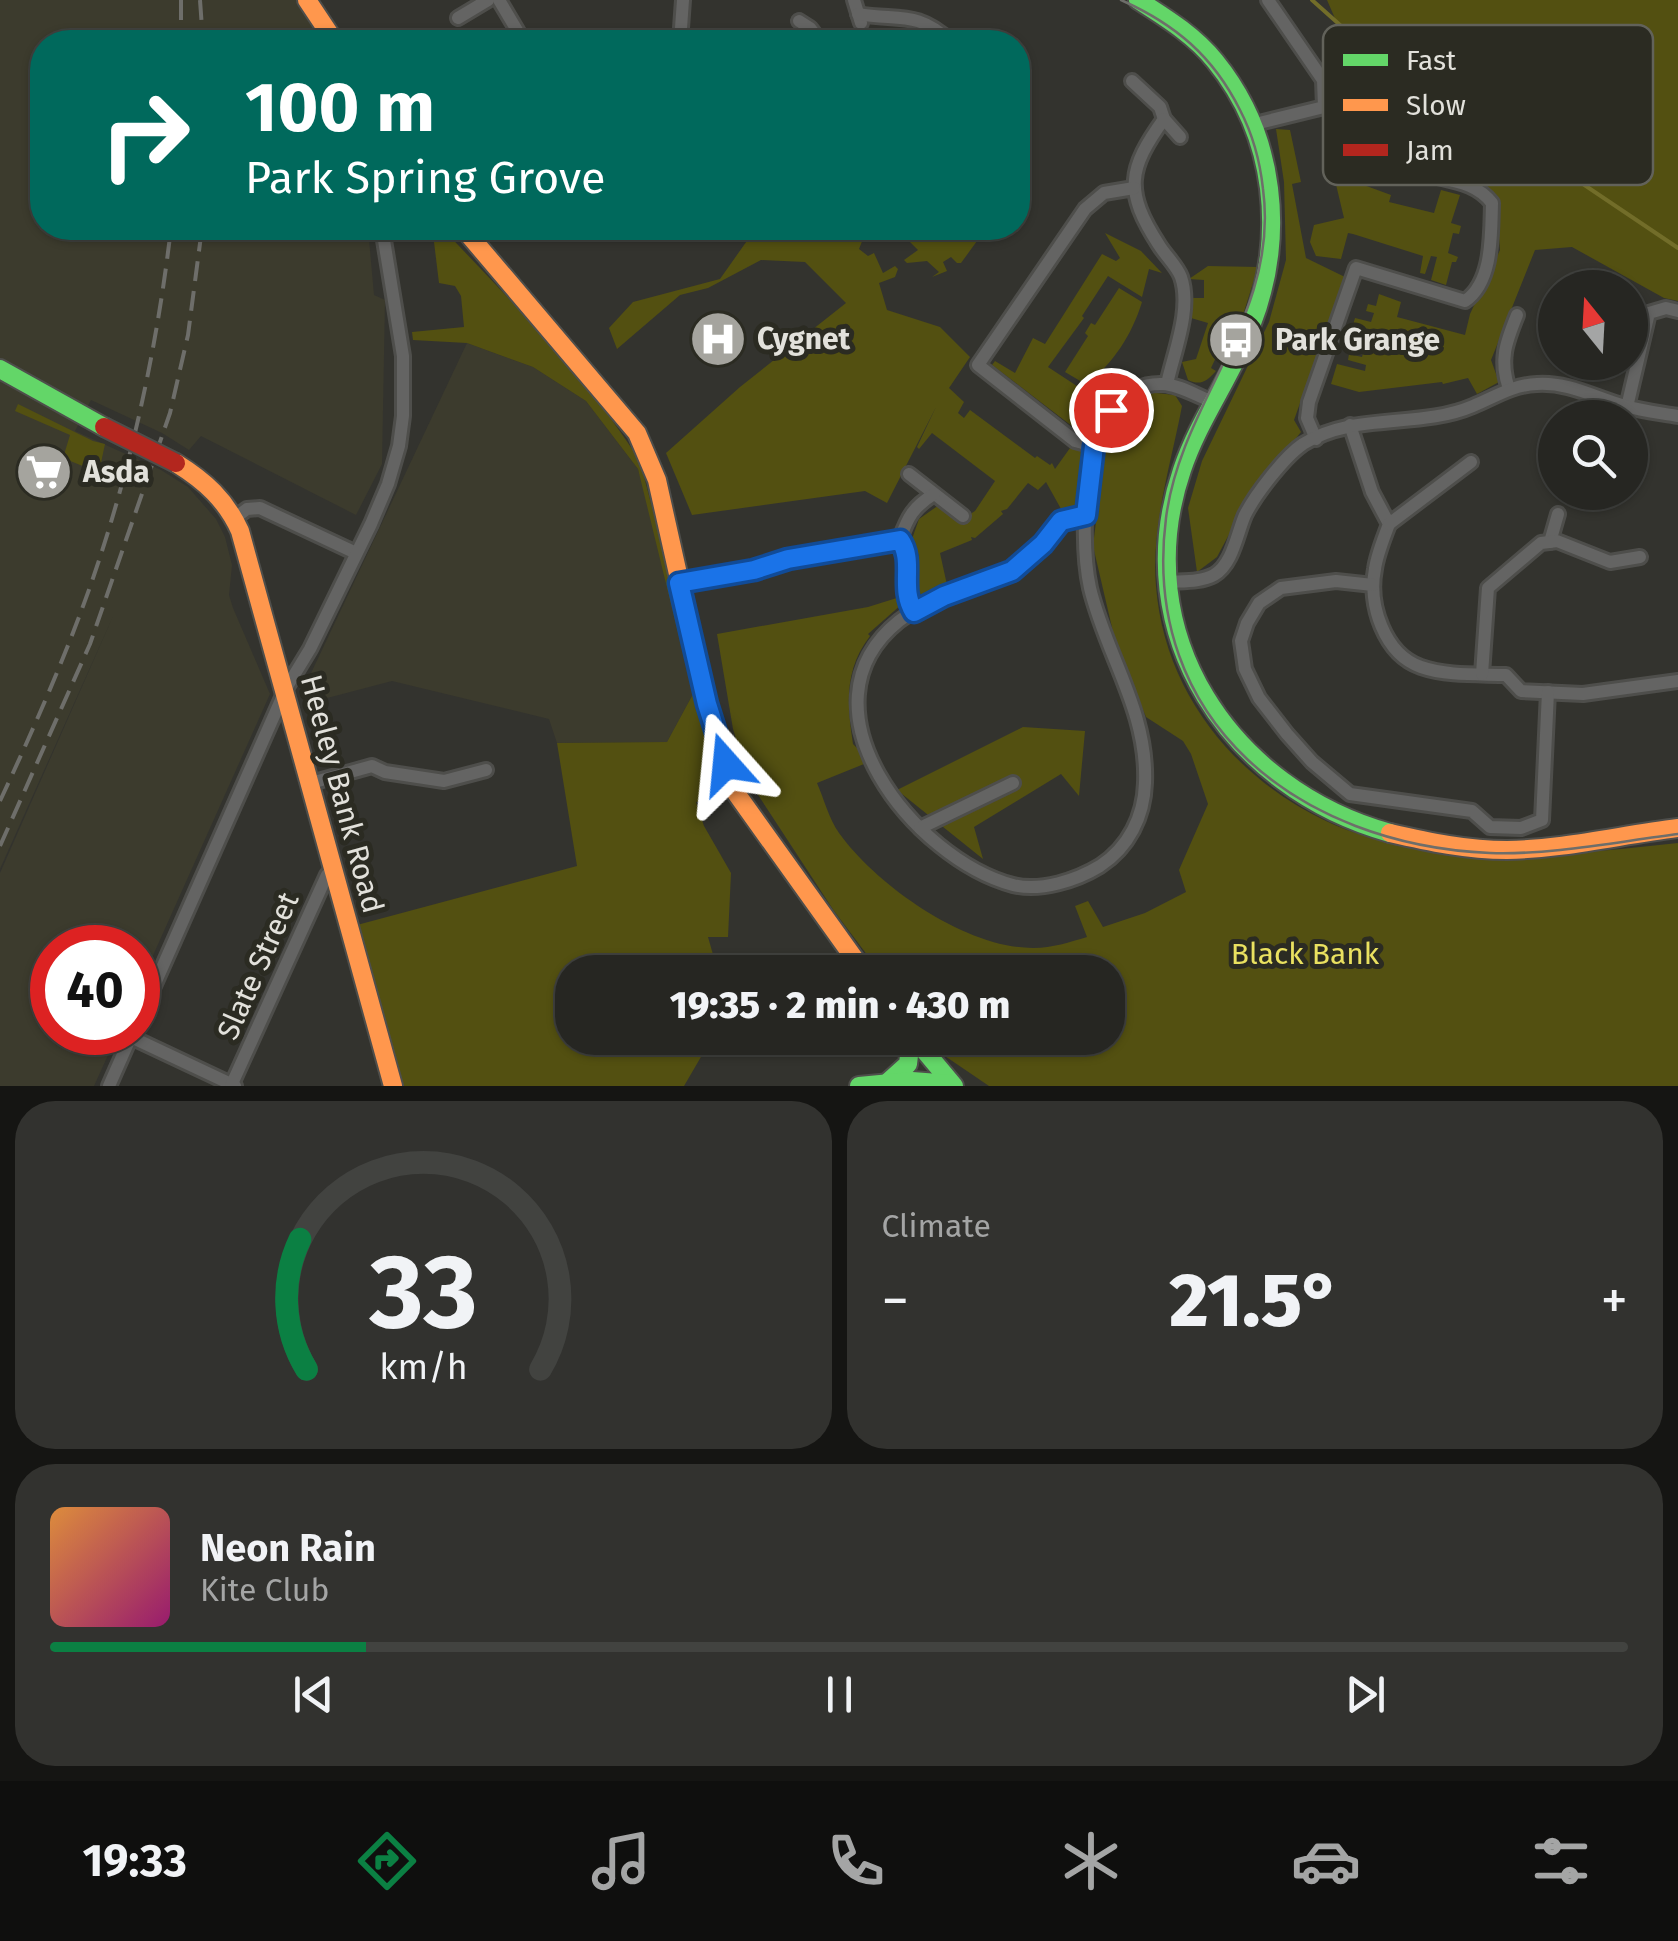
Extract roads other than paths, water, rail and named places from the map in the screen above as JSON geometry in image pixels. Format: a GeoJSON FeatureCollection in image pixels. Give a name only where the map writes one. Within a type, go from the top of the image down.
{"type":"FeatureCollection","features":[{"type":"Feature","properties":{"kind":"street"},"geometry":{"type":"LineString","coordinates":[[307,0],[326,30]]}},
{"type":"Feature","properties":{"kind":"street"},"geometry":{"type":"LineString","coordinates":[[458,18],[488,0]]}},
{"type":"Feature","properties":{"kind":"street"},"geometry":{"type":"LineString","coordinates":[[499,0],[517,30]]}},
{"type":"Feature","properties":{"kind":"street"},"geometry":{"type":"LineString","coordinates":[[681,30],[683,0]]}},
{"type":"Feature","properties":{"kind":"street"},"geometry":{"type":"LineString","coordinates":[[1138,0],[1175,21],[1206,48],[1235,84],[1255,124],[1268,172],[1273,216],[1270,268],[1253,323],[1192,445],[1176,491],[1167,554],[1169,582],[1174,620],[1203,700],[1228,737],[1280,783],[1334,813],[1392,834],[1488,849],[1532,850],[1678,828]]}},
{"type":"Feature","properties":{"kind":"street"},"geometry":{"type":"LineString","coordinates":[[1268,0],[1323,80]]}},
{"type":"Feature","properties":{"kind":"street"},"geometry":{"type":"LineString","coordinates":[[857,12],[902,16],[937,30]]}},
{"type":"Feature","properties":{"kind":"street"},"geometry":{"type":"LineString","coordinates":[[1132,81],[1160,107],[1164,119],[1180,137]]}},
{"type":"Feature","properties":{"kind":"street"},"geometry":{"type":"LineString","coordinates":[[1255,124],[1323,107]]}},
{"type":"Feature","properties":{"kind":"street"},"geometry":{"type":"LineString","coordinates":[[1164,119],[1136,163],[1134,188],[1145,224],[1181,274],[1185,302],[1167,384]]}},
{"type":"Feature","properties":{"kind":"street"},"geometry":{"type":"LineString","coordinates":[[1316,439],[1307,418],[1310,402],[1356,268],[1465,301],[1476,293],[1488,260],[1492,203],[1482,191],[1463,185]]}},
{"type":"Feature","properties":{"kind":"street"},"geometry":{"type":"LineString","coordinates":[[1094,446],[1075,442],[978,365],[1085,209],[1104,192],[1134,188]]}},
{"type":"Feature","properties":{"kind":"street"},"geometry":{"type":"LineString","coordinates":[[160,972],[285,690],[310,649],[388,484],[403,416],[403,356],[384,240]]}},
{"type":"Feature","properties":{"kind":"street"},"geometry":{"type":"LineString","coordinates":[[473,240],[637,433],[656,480],[707,704],[736,794],[852,955]]}},
{"type":"Feature","properties":{"kind":"street"},"geometry":{"type":"LineString","coordinates":[[1629,400],[1649,313],[1666,308],[1678,310]]}},
{"type":"Feature","properties":{"kind":"street"},"geometry":{"type":"LineString","coordinates":[[1508,389],[1502,368],[1505,345],[1517,315]]}},
{"type":"Feature","properties":{"kind":"street"},"geometry":{"type":"LineString","coordinates":[[0,369],[208,482],[235,518],[260,508],[356,553]]}},
{"type":"Feature","properties":{"kind":"street"},"geometry":{"type":"LineString","coordinates":[[1086,515],[1061,521],[1043,544],[1012,571],[944,596],[889,631],[867,662],[859,692],[868,758],[881,782],[920,828],[964,864],[1014,885],[1034,887],[1064,882],[1114,856],[1140,814],[1145,788],[1143,735],[1133,699],[1105,638],[1090,584],[1086,515],[1094,446],[1118,402],[1136,389],[1167,384],[1212,402]]}},
{"type":"Feature","properties":{"kind":"street"},"geometry":{"type":"LineString","coordinates":[[1169,582],[1217,574],[1228,560],[1246,512],[1266,483],[1302,445],[1316,439],[1350,426],[1446,414],[1472,407],[1508,389],[1537,384],[1573,387],[1608,400]]}},
{"type":"Feature","properties":{"kind":"street"},"geometry":{"type":"LineString","coordinates":[[1648,411],[1678,416]]}},
{"type":"Feature","properties":{"kind":"street"},"geometry":{"type":"LineString","coordinates":[[1350,426],[1372,492],[1389,524]]}},
{"type":"Feature","properties":{"kind":"street"},"geometry":{"type":"LineString","coordinates":[[1471,462],[1389,524],[1373,584],[1387,641],[1418,666],[1445,673],[1506,675],[1521,691],[1583,694],[1678,681]]}},
{"type":"Feature","properties":{"kind":"street"},"geometry":{"type":"LineString","coordinates":[[909,474],[964,516]]}},
{"type":"Feature","properties":{"kind":"street"},"geometry":{"type":"LineString","coordinates":[[914,612],[906,593],[907,550],[900,540],[905,519],[915,506],[934,494]]}},
{"type":"Feature","properties":{"kind":"street"},"geometry":{"type":"LineString","coordinates":[[1550,542],[1558,514]]}},
{"type":"Feature","properties":{"kind":"street","name":"Heeley Bank Road"},"geometry":{"type":"LineString","coordinates":[[235,518],[393,1086]]}},
{"type":"Feature","properties":{"kind":"street"},"geometry":{"type":"LineString","coordinates":[[679,583],[900,540]]}},
{"type":"Feature","properties":{"kind":"street"},"geometry":{"type":"LineString","coordinates":[[1482,674],[1488,588],[1541,543],[1556,541],[1610,562],[1640,557]]}},
{"type":"Feature","properties":{"kind":"street"},"geometry":{"type":"LineString","coordinates":[[1373,584],[1336,581],[1282,588],[1259,604],[1241,640],[1245,670],[1259,698],[1312,762],[1350,794],[1472,810],[1490,826],[1533,826],[1542,820],[1548,692]]}},
{"type":"Feature","properties":{"kind":"street"},"geometry":{"type":"LineString","coordinates":[[265,734],[279,723],[296,731]]}},
{"type":"Feature","properties":{"kind":"street"},"geometry":{"type":"LineString","coordinates":[[311,784],[372,766],[386,772],[444,781],[486,770]]}},
{"type":"Feature","properties":{"kind":"street"},"geometry":{"type":"LineString","coordinates":[[920,828],[1013,782]]}},
{"type":"Feature","properties":{"kind":"street","name":"Slate Street"},"geometry":{"type":"LineString","coordinates":[[233,1086],[311,908],[327,875],[335,870]]}},
{"type":"Feature","properties":{"kind":"street"},"geometry":{"type":"LineString","coordinates":[[160,1049],[233,1086]]}},
{"type":"Feature","properties":{"kind":"street"},"geometry":{"type":"LineString","coordinates":[[108,1086],[123,1055]]}},
{"type":"Feature","properties":{"kind":"street"},"geometry":{"type":"LineString","coordinates":[[888,1082],[908,1064],[909,1055]]}},
{"type":"Feature","properties":{"kind":"street"},"geometry":{"type":"LineString","coordinates":[[927,1055],[953,1085]]}},
{"type":"Feature","properties":{"kind":"street"},"geometry":{"type":"LineString","coordinates":[[858,1086],[888,1082],[953,1085]]}},
{"type":"Feature","properties":{"kind":"waterway"},"geometry":{"type":"LineString","coordinates":[[1312,0],[1340,25]]}},
{"type":"Feature","properties":{"kind":"waterway"},"geometry":{"type":"LineString","coordinates":[[1584,185],[1678,248]]}},
{"type":"Feature","properties":{"kind":"tram line"},"geometry":{"type":"LineString","coordinates":[[1121,0],[1175,31],[1218,73],[1249,129],[1263,189],[1264,235],[1257,277],[1244,318],[1190,435],[1175,475],[1166,518],[1165,591],[1179,655],[1207,712],[1247,759],[1297,797],[1356,826],[1420,845],[1514,853],[1678,834]]}},
{"type":"Feature","properties":{"kind":"railway"},"geometry":{"type":"LineString","coordinates":[[181,0],[181,30]]}},
{"type":"Feature","properties":{"kind":"railway"},"geometry":{"type":"LineString","coordinates":[[200,0],[202,30]]}},
{"type":"Feature","properties":{"kind":"railway"},"geometry":{"type":"LineString","coordinates":[[0,801],[81,612],[105,541],[141,408],[169,240]]}},
{"type":"Feature","properties":{"kind":"railway"},"geometry":{"type":"LineString","coordinates":[[0,846],[90,644],[170,413],[188,335],[200,240]]}},
{"type":"Feature","properties":{"kind":"place","name":"Cygnet"},"geometry":{"type":"Point","coordinates":[718,339]}},
{"type":"Feature","properties":{"kind":"place","name":"Park Grange"},"geometry":{"type":"Point","coordinates":[1236,340]}},
{"type":"Feature","properties":{"kind":"place","name":"Asda"},"geometry":{"type":"Point","coordinates":[44,472]}},
{"type":"Feature","properties":{"kind":"park label","name":"Black Bank"},"geometry":{"type":"Point","coordinates":[1305,954]}}]}
